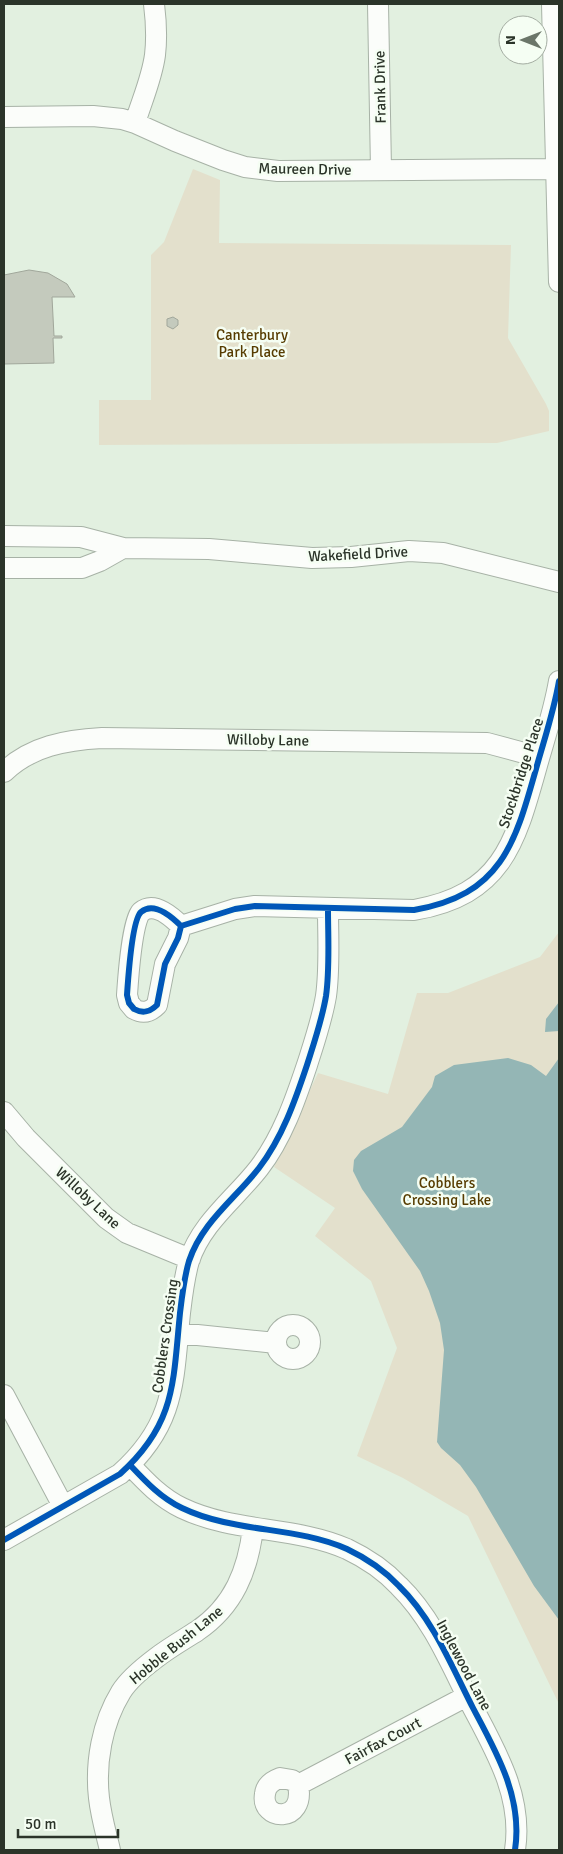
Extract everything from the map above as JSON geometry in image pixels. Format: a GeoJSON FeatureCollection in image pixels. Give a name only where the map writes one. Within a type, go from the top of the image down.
{"type":"FeatureCollection","features":[{"type":"Feature","properties":{"kind":"street"},"geometry":{"type":"LineString","coordinates":[[135,122],[150,78],[155,54],[156,25],[154,4]]}},
{"type":"Feature","properties":{"kind":"street","name":"Frank Drive"},"geometry":{"type":"LineString","coordinates":[[378,4],[381,170]]}},
{"type":"Feature","properties":{"kind":"street"},"geometry":{"type":"LineString","coordinates":[[552,4],[559,282]]}},
{"type":"Feature","properties":{"kind":"street","name":"Maureen Drive"},"geometry":{"type":"LineString","coordinates":[[4,117],[109,117],[135,122],[192,149],[244,168],[278,171],[556,169]]}},
{"type":"Feature","properties":{"kind":"street","name":"Wakefield Drive"},"geometry":{"type":"LineString","coordinates":[[4,536],[81,537],[123,548],[209,549],[312,558],[426,551],[443,553],[559,582]]}},
{"type":"Feature","properties":{"kind":"street"},"geometry":{"type":"LineString","coordinates":[[4,568],[82,568],[100,561],[123,548]]}},
{"type":"Feature","properties":{"kind":"street","name":"Stockbridge Place"},"geometry":{"type":"LineString","coordinates":[[181,926],[235,909],[255,906],[414,910],[437,906],[457,898],[474,887],[501,863],[521,822],[554,709],[559,681]]}},
{"type":"Feature","properties":{"kind":"street","name":"Willoby Lane"},"geometry":{"type":"LineString","coordinates":[[4,772],[24,757],[41,748],[58,743],[102,738],[487,743],[540,757]]}},
{"type":"Feature","properties":{"kind":"street"},"geometry":{"type":"LineString","coordinates":[[150,908],[157,908],[173,918],[181,926],[178,938],[165,964],[157,1005],[152,1010],[145,1012],[134,1009],[129,1003],[127,995],[134,936],[140,912],[150,908]]}},
{"type":"Feature","properties":{"kind":"street","name":"Cobblers Crossing"},"geometry":{"type":"LineString","coordinates":[[4,1540],[104,1485],[130,1465],[155,1434],[165,1414],[172,1391],[185,1275],[190,1259],[212,1220],[259,1168],[284,1126],[312,1049],[326,994],[328,909]]}},
{"type":"Feature","properties":{"kind":"street","name":"Willoby Lane"},"geometry":{"type":"LineString","coordinates":[[4,1112],[26,1138],[106,1218],[127,1233],[190,1259]]}},
{"type":"Feature","properties":{"kind":"street"},"geometry":{"type":"LineString","coordinates":[[178,1333],[276,1343]]}},
{"type":"Feature","properties":{"kind":"street"},"geometry":{"type":"LineString","coordinates":[[4,1395],[63,1506]]}},
{"type":"Feature","properties":{"kind":"street","name":"Inglewood Lane"},"geometry":{"type":"LineString","coordinates":[[130,1465],[154,1490],[181,1508],[199,1516],[323,1541],[347,1549],[373,1564],[400,1586],[422,1613],[488,1735],[512,1792],[516,1815],[515,1850]]}},
{"type":"Feature","properties":{"kind":"street","name":"Hobble Bush Lane"},"geometry":{"type":"LineString","coordinates":[[110,1850],[99,1798],[98,1763],[111,1712],[122,1690],[147,1664],[198,1630],[216,1615],[231,1598],[242,1576],[253,1528]]}},
{"type":"Feature","properties":{"kind":"street","name":"Fairfax Court"},"geometry":{"type":"LineString","coordinates":[[298,1785],[467,1696]]}},
{"type":"Feature","properties":{"kind":"green space","name":"Canterbury Park Place"},"geometry":{"type":"Polygon","coordinates":[[[193,169],[220,180],[219,243],[511,245],[508,338],[546,404],[549,411],[549,431],[497,443],[99,445],[99,400],[151,400],[151,255],[164,242],[193,169]]]}},
{"type":"Feature","properties":{"kind":"green space","name":"Cobblers Crossing Lake"},"geometry":{"type":"Polygon","coordinates":[[[559,932],[559,1704],[468,1516],[403,1478],[357,1456],[397,1348],[371,1281],[315,1236],[335,1208],[274,1167],[318,1073],[388,1094],[417,993],[448,993],[540,957],[559,932]]]}},
{"type":"Feature","properties":{"kind":"water"},"geometry":{"type":"Polygon","coordinates":[[[559,1002],[559,1031],[545,1032],[546,1019],[559,1002]]]}},
{"type":"Feature","properties":{"kind":"water","name":"Cobblers Crossing Lake"},"geometry":{"type":"Polygon","coordinates":[[[508,1058],[531,1065],[546,1076],[559,1058],[559,1620],[534,1586],[476,1487],[460,1465],[437,1442],[444,1350],[440,1323],[420,1271],[362,1189],[353,1171],[354,1160],[361,1151],[402,1127],[432,1087],[435,1076],[454,1065],[508,1058]]]}},
{"type":"Feature","properties":{"kind":"building"},"geometry":{"type":"Polygon","coordinates":[[[29,270],[48,273],[67,284],[75,297],[52,297],[54,336],[62,336],[62,338],[53,338],[54,363],[4,364],[4,275],[29,270]]]}},
{"type":"Feature","properties":{"kind":"building"},"geometry":{"type":"Polygon","coordinates":[[[173,317],[178,320],[178,325],[173,329],[167,326],[167,319],[173,317]]]}},
{"type":"Feature","properties":{"kind":"cycle path"},"geometry":{"type":"LineString","coordinates":[[181,926],[173,918],[157,909],[146,909],[138,917],[131,951],[127,995],[129,1003],[134,1009],[146,1012],[157,1005],[165,964],[178,938],[181,926],[235,909],[255,906],[414,910],[443,903],[467,892],[485,879],[500,862],[511,843],[528,796],[552,714],[559,681]]}},
{"type":"Feature","properties":{"kind":"cycle path"},"geometry":{"type":"LineString","coordinates":[[4,1540],[120,1474],[138,1456],[162,1419],[173,1381],[182,1294],[189,1261],[202,1234],[259,1168],[275,1144],[293,1106],[307,1065],[326,996],[328,909]]}},
{"type":"Feature","properties":{"kind":"cycle path"},"geometry":{"type":"LineString","coordinates":[[130,1465],[161,1494],[182,1508],[222,1522],[307,1536],[327,1542],[361,1556],[394,1580],[411,1599],[432,1628],[499,1759],[512,1794],[515,1812],[515,1850]]}}]}
